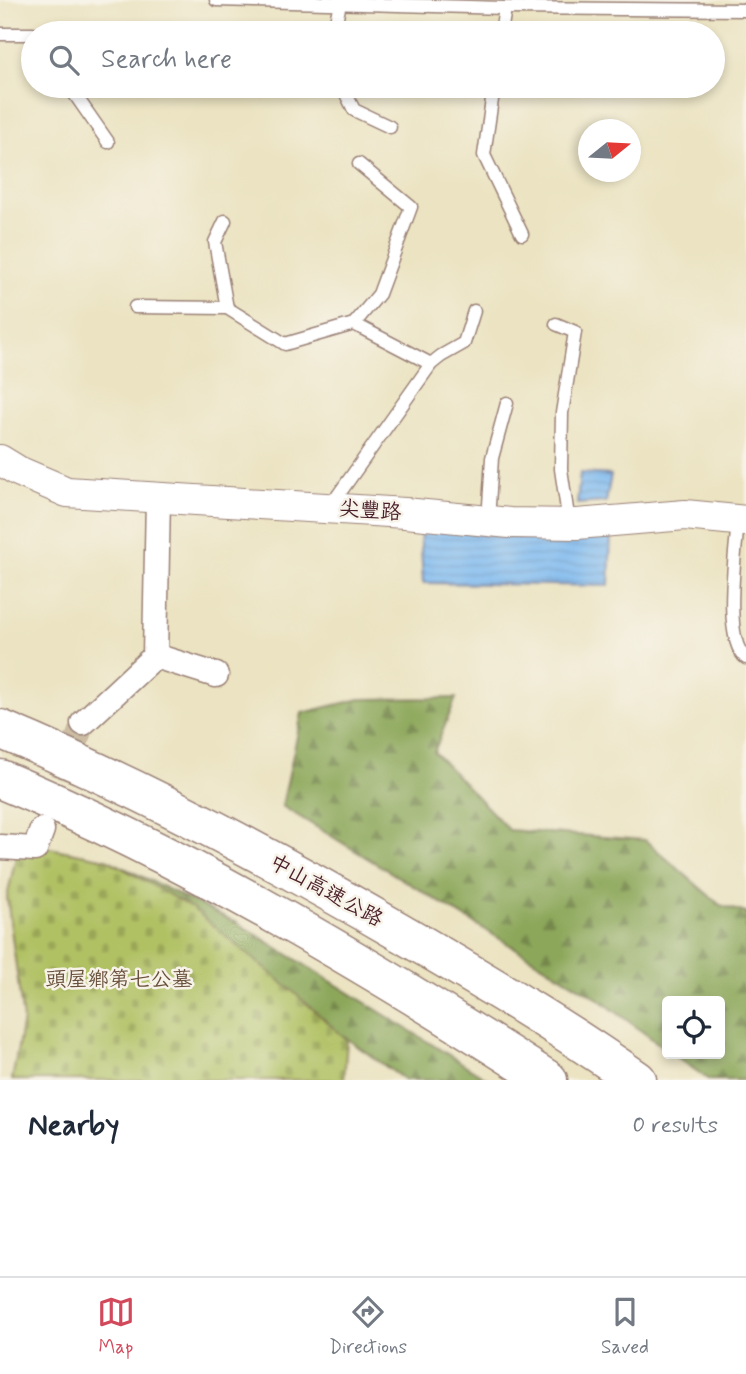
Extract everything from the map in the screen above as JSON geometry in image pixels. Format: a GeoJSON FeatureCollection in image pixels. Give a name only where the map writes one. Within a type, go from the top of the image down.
{"type":"FeatureCollection","features":[{"type":"Feature","properties":{"kind":"highway","name":"中山高速公路"},"geometry":{"type":"LineString","coordinates":[[0,729],[152,797],[307,879],[476,977],[637,1080]]}},
{"type":"Feature","properties":{"kind":"highway"},"geometry":{"type":"LineString","coordinates":[[0,779],[136,840],[286,922],[452,1018],[548,1080]]}},
{"type":"Feature","properties":{"kind":"street","name":"尖豐路"},"geometry":{"type":"LineString","coordinates":[[0,460],[18,471],[67,492],[488,521],[570,524],[685,515],[742,521]]}},
{"type":"Feature","properties":{"kind":"street"},"geometry":{"type":"LineString","coordinates":[[83,723],[155,656],[158,497]]}},
{"type":"Feature","properties":{"kind":"street"},"geometry":{"type":"LineString","coordinates":[[155,656],[216,676]]}},
{"type":"Feature","properties":{"kind":"street"},"geometry":{"type":"LineString","coordinates":[[0,846],[35,849],[42,830]]}},
{"type":"Feature","properties":{"kind":"lane"},"geometry":{"type":"LineString","coordinates":[[216,0],[505,8],[746,10]]}},
{"type":"Feature","properties":{"kind":"lane"},"geometry":{"type":"LineString","coordinates":[[336,21],[341,4]]}},
{"type":"Feature","properties":{"kind":"lane"},"geometry":{"type":"LineString","coordinates":[[503,21],[505,8]]}},
{"type":"Feature","properties":{"kind":"lane"},"geometry":{"type":"LineString","coordinates":[[0,34],[21,34]]}},
{"type":"Feature","properties":{"kind":"lane"},"geometry":{"type":"LineString","coordinates":[[77,98],[108,142]]}},
{"type":"Feature","properties":{"kind":"lane"},"geometry":{"type":"LineString","coordinates":[[348,98],[354,110],[390,127]]}},
{"type":"Feature","properties":{"kind":"lane"},"geometry":{"type":"LineString","coordinates":[[492,98],[484,155],[522,234]]}},
{"type":"Feature","properties":{"kind":"lane"},"geometry":{"type":"LineString","coordinates":[[135,307],[227,308],[285,344],[354,324],[379,294],[411,207],[359,164]]}},
{"type":"Feature","properties":{"kind":"lane"},"geometry":{"type":"LineString","coordinates":[[225,221],[215,242],[227,308]]}},
{"type":"Feature","properties":{"kind":"lane"},"geometry":{"type":"LineString","coordinates":[[329,508],[431,364],[464,344],[474,311]]}},
{"type":"Feature","properties":{"kind":"lane"},"geometry":{"type":"LineString","coordinates":[[354,324],[431,364]]}},
{"type":"Feature","properties":{"kind":"lane"},"geometry":{"type":"LineString","coordinates":[[556,324],[575,332],[562,413],[561,469],[570,524]]}},
{"type":"Feature","properties":{"kind":"lane"},"geometry":{"type":"LineString","coordinates":[[488,521],[492,458],[507,403]]}},
{"type":"Feature","properties":{"kind":"lane"},"geometry":{"type":"LineString","coordinates":[[742,521],[734,567],[733,630],[742,655],[746,658]]}},
{"type":"Feature","properties":{"kind":"lane"},"geometry":{"type":"LineString","coordinates":[[734,567],[746,575]]}},
{"type":"Feature","properties":{"kind":"green space"},"geometry":{"type":"Polygon","coordinates":[[[456,698],[434,752],[509,830],[645,840],[720,905],[746,913],[746,1080],[709,1080],[680,1059],[725,1059],[725,996],[662,996],[662,1046],[600,1000],[282,806],[302,713],[360,699],[456,698]]]}},
{"type":"Feature","properties":{"kind":"green space","name":"頭屋鄉第七公墓"},"geometry":{"type":"Polygon","coordinates":[[[19,842],[106,859],[192,908],[347,1040],[344,1080],[12,1080],[23,1020],[7,898],[19,842]]]}},
{"type":"Feature","properties":{"kind":"green space"},"geometry":{"type":"Polygon","coordinates":[[[68,852],[106,859],[239,924],[489,1080],[405,1080],[194,930],[68,852]]]}},
{"type":"Feature","properties":{"kind":"water"},"geometry":{"type":"Polygon","coordinates":[[[580,473],[611,475],[606,502],[577,504],[580,473]]]}},
{"type":"Feature","properties":{"kind":"water"},"geometry":{"type":"Polygon","coordinates":[[[420,529],[544,539],[611,533],[609,586],[423,583],[420,529]]]}},
{"type":"Feature","properties":{"kind":"tunnel"},"geometry":{"type":"LineString","coordinates":[[49,813],[83,723]]}}]}
